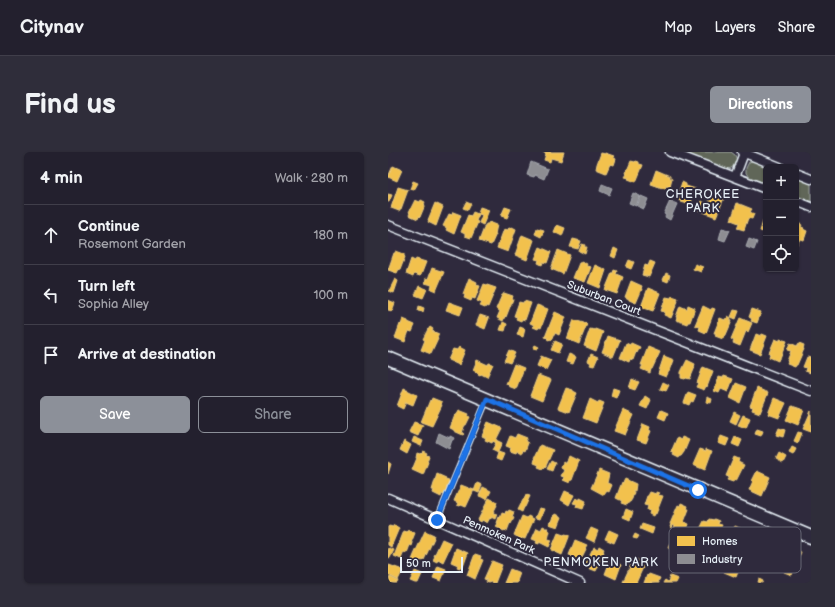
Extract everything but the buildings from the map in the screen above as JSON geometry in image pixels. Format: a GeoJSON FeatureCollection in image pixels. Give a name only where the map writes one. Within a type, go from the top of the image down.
{"type":"FeatureCollection","features":[{"type":"Feature","properties":{"kind":"street"},"geometry":{"type":"LineString","coordinates":[[670,152],[763,188]]}},
{"type":"Feature","properties":{"kind":"street"},"geometry":{"type":"LineString","coordinates":[[735,177],[743,153],[772,164]]}},
{"type":"Feature","properties":{"kind":"street"},"geometry":{"type":"LineString","coordinates":[[799,174],[811,179]]}},
{"type":"Feature","properties":{"kind":"street"},"geometry":{"type":"LineString","coordinates":[[799,202],[811,207]]}},
{"type":"Feature","properties":{"kind":"street","name":"Suburban Court"},"geometry":{"type":"LineString","coordinates":[[388,225],[811,392]]}},
{"type":"Feature","properties":{"kind":"street"},"geometry":{"type":"LineString","coordinates":[[388,358],[785,527]]}},
{"type":"Feature","properties":{"kind":"street","name":"Penmoken Park"},"geometry":{"type":"LineString","coordinates":[[388,498],[580,583]]}},
{"type":"Feature","properties":{"kind":"street"},"geometry":{"type":"LineString","coordinates":[[801,534],[811,538]]}},
{"type":"Feature","properties":{"kind":"lane"},"geometry":{"type":"LineString","coordinates":[[437,520],[487,399]]}},
{"type":"Feature","properties":{"kind":"green space"},"geometry":{"type":"Polygon","coordinates":[[[679,152],[731,152],[735,155],[737,160],[732,168],[723,169],[679,152]]]}},
{"type":"Feature","properties":{"kind":"green space"},"geometry":{"type":"Polygon","coordinates":[[[752,161],[764,164],[763,183],[750,178],[746,173],[746,168],[749,162],[752,161]]]}},
{"type":"Feature","properties":{"kind":"green space"},"geometry":{"type":"Polygon","coordinates":[[[799,178],[811,182],[811,202],[799,197],[799,178]]]}},
{"type":"Feature","properties":{"kind":"district","name":"CHEROKEE PARK"},"geometry":{"type":"Point","coordinates":[703,201]}},
{"type":"Feature","properties":{"kind":"district","name":"PENMOKEN PARK"},"geometry":{"type":"Point","coordinates":[601,562]}},
{"type":"Feature","properties":{"kind":"route"},"geometry":{"type":"LineString","coordinates":[[437,520],[487,399],[698,490]]}}]}
